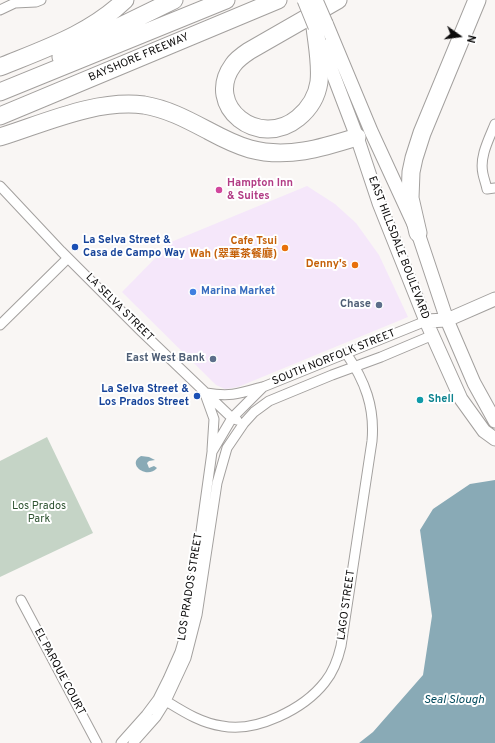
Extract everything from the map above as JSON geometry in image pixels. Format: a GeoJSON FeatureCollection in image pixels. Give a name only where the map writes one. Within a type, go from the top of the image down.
{"type":"FeatureCollection","features":[{"type":"Feature","properties":{"kind":"highway"},"geometry":{"type":"LineString","coordinates":[[0,67],[81,32],[105,17],[125,0]]}},
{"type":"Feature","properties":{"kind":"highway"},"geometry":{"type":"LineString","coordinates":[[0,92],[92,40],[174,0]]}},
{"type":"Feature","properties":{"kind":"highway","name":"BAYSHORE FREEWAY"},"geometry":{"type":"LineString","coordinates":[[0,92],[226,0]]}},
{"type":"Feature","properties":{"kind":"highway","name":"BAYSHORE FREEWAY"},"geometry":{"type":"LineString","coordinates":[[0,116],[278,0]]}},
{"type":"Feature","properties":{"kind":"highway"},"geometry":{"type":"LineString","coordinates":[[320,25],[319,82],[313,100],[302,115],[294,122],[274,130],[254,127],[245,123],[236,116],[230,107],[226,96],[225,85],[227,74],[240,57],[338,0]]}},
{"type":"Feature","properties":{"kind":"highway"},"geometry":{"type":"LineString","coordinates":[[418,233],[410,198],[410,184],[414,158],[422,133],[477,0]]}},
{"type":"Feature","properties":{"kind":"highway"},"geometry":{"type":"LineString","coordinates":[[0,137],[86,110],[126,104],[144,105],[166,110],[236,144],[249,149],[269,153],[288,154],[313,150],[364,134]]}},
{"type":"Feature","properties":{"kind":"main road","name":"EAST HILLSDALE BOULEVARD"},"geometry":{"type":"LineString","coordinates":[[304,0],[320,25],[364,134],[418,233],[447,320],[474,383],[495,421]]}},
{"type":"Feature","properties":{"kind":"main road","name":"EAST HILLSDALE BOULEVARD"},"geometry":{"type":"LineString","coordinates":[[316,0],[320,25]]}},
{"type":"Feature","properties":{"kind":"main road","name":"EAST HILLSDALE BOULEVARD"},"geometry":{"type":"LineString","coordinates":[[364,134],[379,203],[432,335],[460,399],[484,431],[495,439]]}},
{"type":"Feature","properties":{"kind":"main road","name":"SOUTH NORFOLK STREET"},"geometry":{"type":"LineString","coordinates":[[426,321],[447,320],[495,299]]}},
{"type":"Feature","properties":{"kind":"main road","name":"SOUTH NORFOLK STREET"},"geometry":{"type":"LineString","coordinates":[[432,335],[447,320]]}},
{"type":"Feature","properties":{"kind":"street"},"geometry":{"type":"LineString","coordinates":[[0,10],[18,2],[36,2],[40,0]]}},
{"type":"Feature","properties":{"kind":"street"},"geometry":{"type":"LineString","coordinates":[[491,189],[482,172],[482,160],[485,147],[495,124]]}},
{"type":"Feature","properties":{"kind":"street","name":"LA SELVA STREET"},"geometry":{"type":"LineString","coordinates":[[0,186],[68,258],[205,393],[232,418],[244,423]]}},
{"type":"Feature","properties":{"kind":"street"},"geometry":{"type":"LineString","coordinates":[[0,325],[68,258]]}},
{"type":"Feature","properties":{"kind":"street","name":"SOUTH NORFOLK STREET"},"geometry":{"type":"LineString","coordinates":[[232,418],[263,387],[346,352],[426,321]]}},
{"type":"Feature","properties":{"kind":"street","name":"SOUTH NORFOLK STREET"},"geometry":{"type":"LineString","coordinates":[[244,423],[254,412],[269,401],[432,335]]}},
{"type":"Feature","properties":{"kind":"street","name":"LAGO STREET"},"geometry":{"type":"LineString","coordinates":[[166,701],[191,716],[214,724],[229,727],[254,725],[271,720],[306,700],[318,690],[334,670],[341,646],[373,430],[372,412],[369,400],[356,367],[346,352]]}},
{"type":"Feature","properties":{"kind":"street"},"geometry":{"type":"LineString","coordinates":[[212,452],[214,418],[205,393],[222,396],[236,395],[263,387]]}},
{"type":"Feature","properties":{"kind":"street","name":"LOS PRADOS STREET"},"geometry":{"type":"LineString","coordinates":[[121,743],[158,699],[181,648],[191,603],[212,452],[232,418]]}},
{"type":"Feature","properties":{"kind":"street","name":"LOS PRADOS STREET"},"geometry":{"type":"LineString","coordinates":[[133,743],[156,717],[166,701],[186,658],[194,628],[217,483],[227,448],[244,423]]}},
{"type":"Feature","properties":{"kind":"street","name":"EL PARQUE COURT"},"geometry":{"type":"LineString","coordinates":[[21,600],[97,743]]}},
{"type":"Feature","properties":{"kind":"shaded area"},"geometry":{"type":"Polygon","coordinates":[[[307,186],[335,204],[356,223],[379,255],[408,317],[238,387],[225,389],[216,385],[122,292],[171,242],[307,186]]]}},
{"type":"Feature","properties":{"kind":"green space","name":"Los Prados Park"},"geometry":{"type":"Polygon","coordinates":[[[47,437],[93,533],[0,577],[0,461],[47,437]]]}},
{"type":"Feature","properties":{"kind":"water"},"geometry":{"type":"Polygon","coordinates":[[[141,456],[149,457],[155,460],[147,463],[149,468],[154,466],[157,468],[148,472],[140,470],[136,463],[137,459],[141,456]]]}},
{"type":"Feature","properties":{"kind":"water","name":"Seal Slough"},"geometry":{"type":"Polygon","coordinates":[[[495,480],[495,743],[359,743],[373,732],[423,675],[432,616],[420,530],[433,509],[470,484],[495,480]]]}},
{"type":"Feature","properties":{"kind":"place","name":"Hampton Inn & Suites"},"geometry":{"type":"Point","coordinates":[219,190]}},
{"type":"Feature","properties":{"kind":"place","name":"La Selva Street & Casa de Campo Way"},"geometry":{"type":"Point","coordinates":[75,247]}},
{"type":"Feature","properties":{"kind":"place","name":"Cafe Tsui Wah (翠華茶餐廳)"},"geometry":{"type":"Point","coordinates":[285,248]}},
{"type":"Feature","properties":{"kind":"place","name":"Denny's"},"geometry":{"type":"Point","coordinates":[355,265]}},
{"type":"Feature","properties":{"kind":"place","name":"Marina Market"},"geometry":{"type":"Point","coordinates":[193,292]}},
{"type":"Feature","properties":{"kind":"place","name":"Chase"},"geometry":{"type":"Point","coordinates":[379,305]}},
{"type":"Feature","properties":{"kind":"place","name":"East West Bank"},"geometry":{"type":"Point","coordinates":[213,359]}},
{"type":"Feature","properties":{"kind":"place","name":"La Selva Street & Los Prados Street"},"geometry":{"type":"Point","coordinates":[197,396]}},
{"type":"Feature","properties":{"kind":"place","name":"Shell"},"geometry":{"type":"Point","coordinates":[420,400]}}]}
